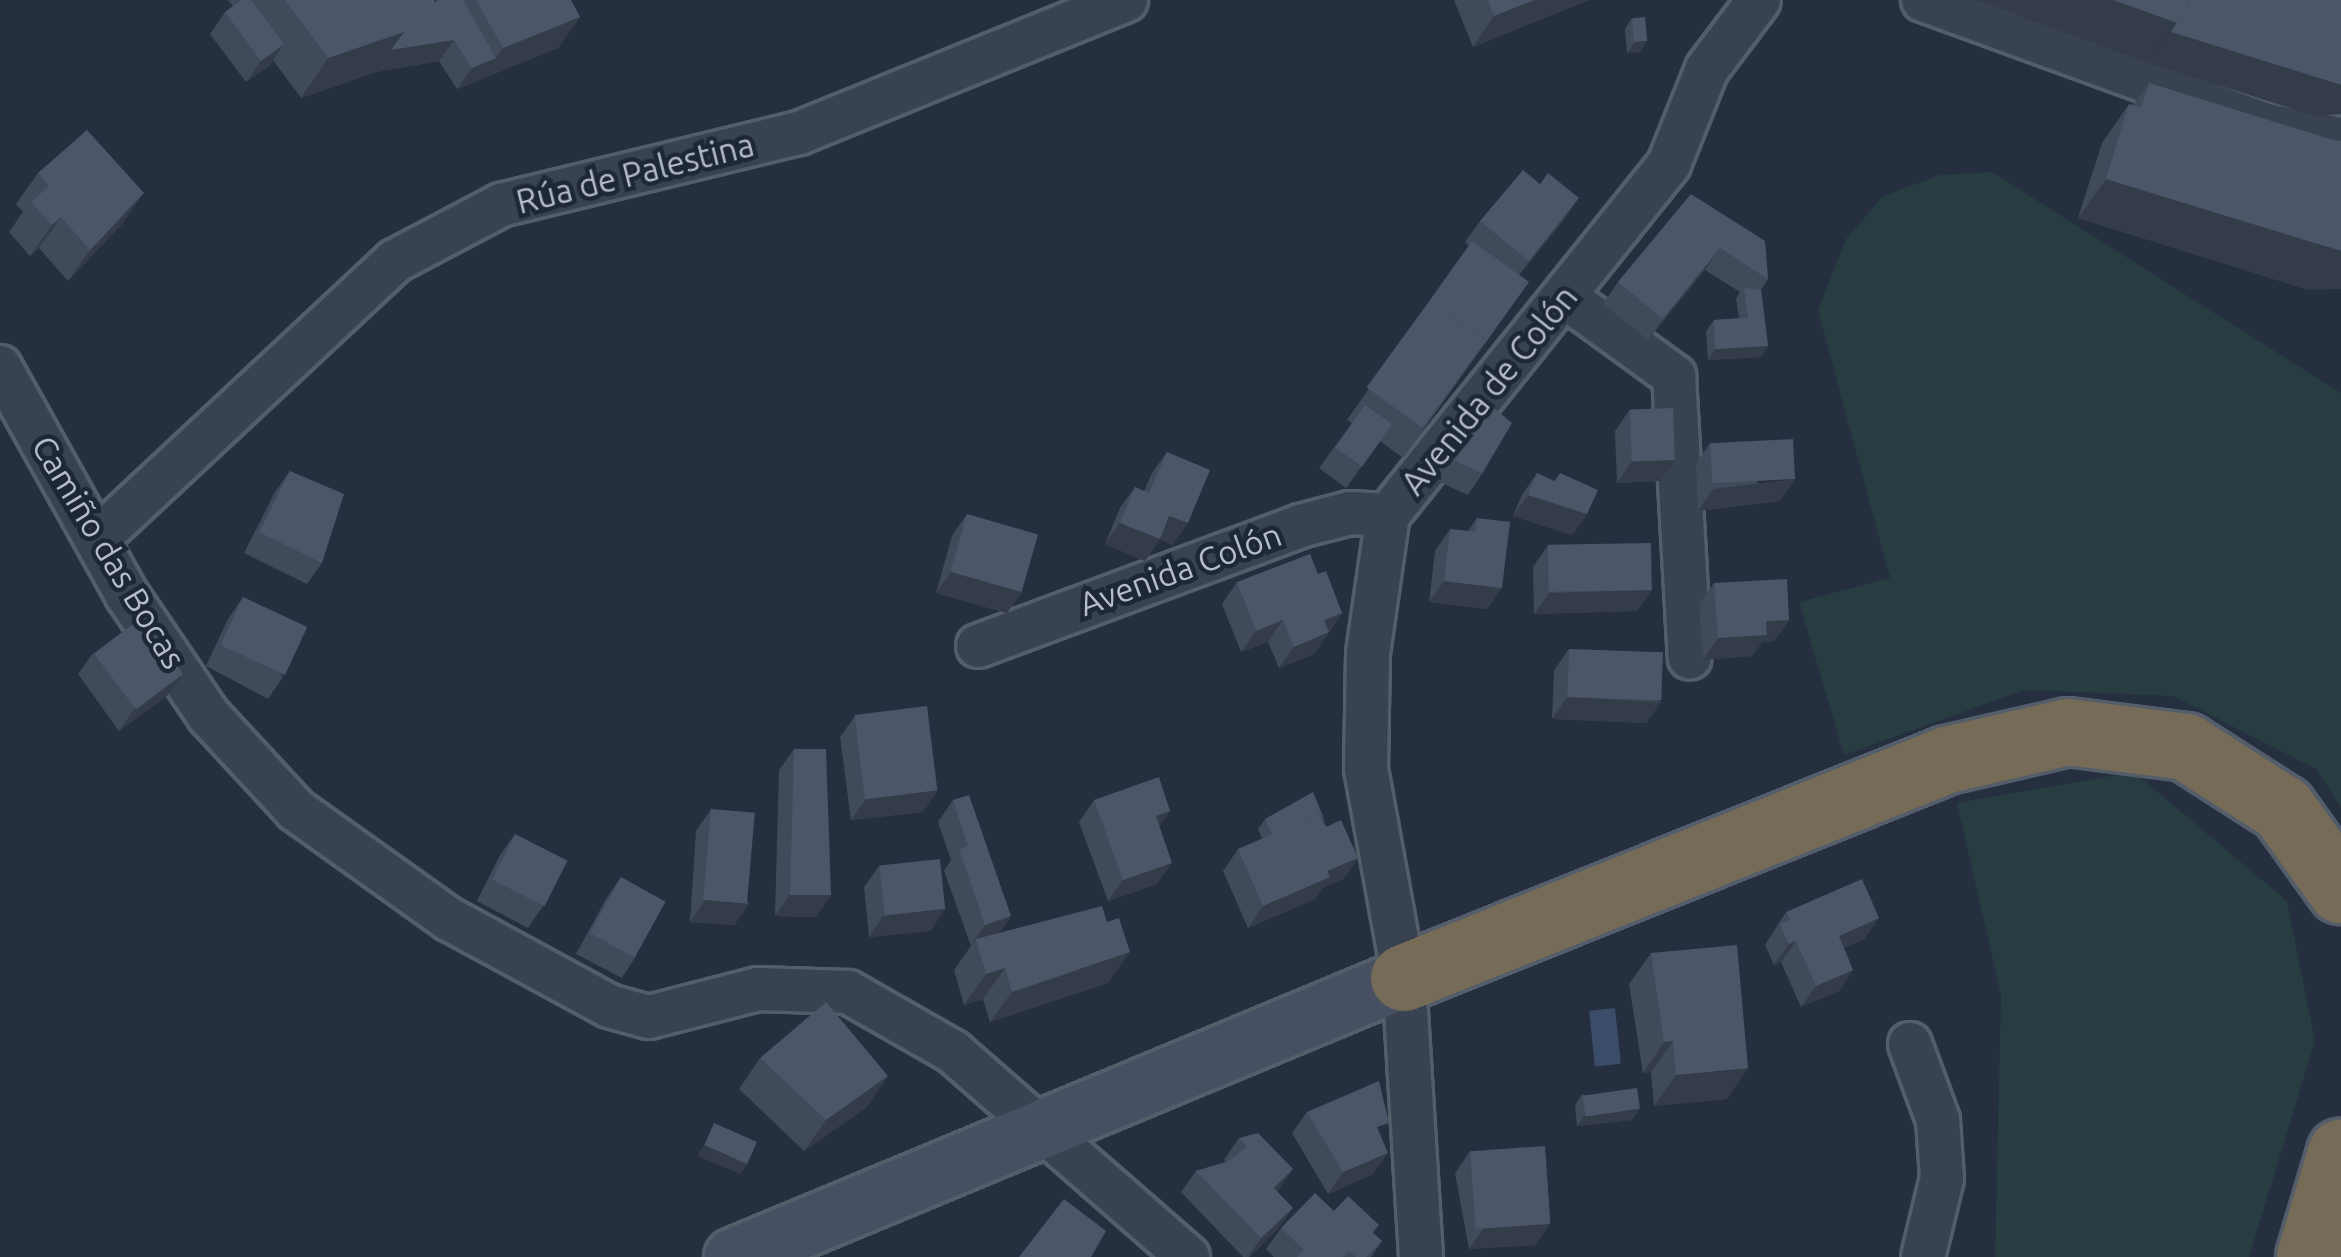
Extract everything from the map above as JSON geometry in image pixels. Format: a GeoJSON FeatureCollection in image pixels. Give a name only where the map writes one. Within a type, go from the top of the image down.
{"type":"FeatureCollection","features":[{"type":"Feature","properties":{"kind":"highway"},"geometry":{"type":"LineString","coordinates":[[1404,978],[1947,760],[2068,732],[2186,747],[2283,809],[2341,890]]}},
{"type":"Feature","properties":{"kind":"highway"},"geometry":{"type":"LineString","coordinates":[[2310,1257],[2341,1153]]}},
{"type":"Feature","properties":{"kind":"main road"},"geometry":{"type":"LineString","coordinates":[[733,1257],[1404,978]]}},
{"type":"Feature","properties":{"kind":"street","name":"Rúa de Palestina"},"geometry":{"type":"LineString","coordinates":[[97,539],[395,261],[480,216],[799,133],[1126,0]]}},
{"type":"Feature","properties":{"kind":"street","name":"Avenida de Colón"},"geometry":{"type":"LineString","coordinates":[[1421,1257],[1404,978],[1366,769],[1368,652],[1388,515],[1669,164],[1707,69],[1759,0]]}},
{"type":"Feature","properties":{"kind":"street"},"geometry":{"type":"LineString","coordinates":[[1923,0],[2266,125],[2341,139]]}},
{"type":"Feature","properties":{"kind":"street"},"geometry":{"type":"LineString","coordinates":[[1565,297],[1674,376],[1690,658]]}},
{"type":"Feature","properties":{"kind":"street","name":"Camiño das Bocas"},"geometry":{"type":"LineString","coordinates":[[0,367],[97,539],[209,716],[296,810],[448,919],[609,1006],[649,1017],[758,989],[848,992],[953,1052],[1045,1126],[1187,1257]]}},
{"type":"Feature","properties":{"kind":"street","name":"Avenida Colón"},"geometry":{"type":"LineString","coordinates":[[978,646],[1300,526],[1350,513],[1388,515]]}},
{"type":"Feature","properties":{"kind":"street"},"geometry":{"type":"LineString","coordinates":[[1910,1044],[1938,1120],[1942,1178],[1923,1257]]}},
{"type":"Feature","properties":{"kind":"green space"},"geometry":{"type":"Polygon","coordinates":[[[1992,172],[2341,393],[2341,807],[2316,769],[2173,696],[2024,690],[1844,755],[1799,602],[1890,578],[1818,310],[1846,239],[1883,196],[1940,175],[1992,172]]]}},
{"type":"Feature","properties":{"kind":"green space"},"geometry":{"type":"Polygon","coordinates":[[[2134,772],[2287,901],[2315,1041],[2249,1257],[1995,1257],[2001,995],[1957,803],[2134,772]]]}},
{"type":"Feature","properties":{"kind":"water"},"geometry":{"type":"Polygon","coordinates":[[[1615,1008],[1621,1064],[1595,1066],[1589,1011],[1615,1008]]]}},
{"type":"Feature","properties":{"kind":"building"},"geometry":{"type":"Polygon","coordinates":[[[242,0],[251,0],[284,44],[261,61],[225,12],[242,0]]]}},
{"type":"Feature","properties":{"kind":"building"},"geometry":{"type":"Polygon","coordinates":[[[285,0],[383,0],[404,32],[328,58],[285,0]]]}},
{"type":"Feature","properties":{"kind":"building"},"geometry":{"type":"Polygon","coordinates":[[[383,0],[463,0],[496,58],[472,68],[454,40],[391,50],[404,32],[383,0]]]}},
{"type":"Feature","properties":{"kind":"building"},"geometry":{"type":"Polygon","coordinates":[[[476,0],[571,0],[580,17],[503,48],[476,0]]]}},
{"type":"Feature","properties":{"kind":"building"},"geometry":{"type":"Polygon","coordinates":[[[1488,0],[1534,0],[1494,16],[1488,0]]]}},
{"type":"Feature","properties":{"kind":"building"},"geometry":{"type":"Polygon","coordinates":[[[2113,0],[2191,0],[2177,23],[2113,0]]]}},
{"type":"Feature","properties":{"kind":"building"},"geometry":{"type":"Polygon","coordinates":[[[2191,0],[2341,0],[2341,85],[2171,32],[2191,0]]]}},
{"type":"Feature","properties":{"kind":"building"},"geometry":{"type":"Polygon","coordinates":[[[1645,17],[1647,41],[1634,42],[1632,18],[1645,17]]]}},
{"type":"Feature","properties":{"kind":"building"},"geometry":{"type":"Polygon","coordinates":[[[2149,83],[2341,141],[2341,251],[2106,179],[2129,104],[2141,108],[2149,83]]]}},
{"type":"Feature","properties":{"kind":"building"},"geometry":{"type":"Polygon","coordinates":[[[87,130],[144,193],[90,250],[61,217],[52,225],[31,202],[49,186],[38,173],[87,130]]]}},
{"type":"Feature","properties":{"kind":"building"},"geometry":{"type":"Polygon","coordinates":[[[1523,170],[1540,184],[1548,173],[1579,198],[1529,261],[1480,221],[1523,170]]]}},
{"type":"Feature","properties":{"kind":"building"},"geometry":{"type":"Polygon","coordinates":[[[1691,194],[1765,241],[1768,279],[1720,248],[1663,319],[1618,282],[1691,194]]]}},
{"type":"Feature","properties":{"kind":"building"},"geometry":{"type":"Polygon","coordinates":[[[1472,241],[1529,282],[1480,350],[1486,340],[1430,300],[1472,241]]]}},
{"type":"Feature","properties":{"kind":"building"},"geometry":{"type":"Polygon","coordinates":[[[1744,288],[1761,290],[1768,346],[1715,349],[1714,320],[1748,318],[1744,288]]]}},
{"type":"Feature","properties":{"kind":"building"},"geometry":{"type":"Polygon","coordinates":[[[1430,300],[1486,341],[1422,428],[1367,387],[1430,300]]]}},
{"type":"Feature","properties":{"kind":"building"},"geometry":{"type":"Polygon","coordinates":[[[1489,404],[1512,423],[1482,474],[1444,455],[1489,404]]]}},
{"type":"Feature","properties":{"kind":"building"},"geometry":{"type":"Polygon","coordinates":[[[1365,405],[1392,424],[1362,467],[1335,448],[1365,405]]]}},
{"type":"Feature","properties":{"kind":"building"},"geometry":{"type":"Polygon","coordinates":[[[1673,408],[1675,460],[1632,461],[1630,410],[1673,408]]]}},
{"type":"Feature","properties":{"kind":"building"},"geometry":{"type":"Polygon","coordinates":[[[1793,439],[1795,479],[1712,483],[1710,443],[1793,439]]]}},
{"type":"Feature","properties":{"kind":"building"},"geometry":{"type":"Polygon","coordinates":[[[1167,452],[1210,470],[1188,523],[1169,516],[1160,539],[1120,523],[1135,487],[1149,493],[1167,452]]]}},
{"type":"Feature","properties":{"kind":"building"},"geometry":{"type":"Polygon","coordinates":[[[290,471],[344,494],[322,563],[259,532],[290,471]]]}},
{"type":"Feature","properties":{"kind":"building"},"geometry":{"type":"Polygon","coordinates":[[[1537,473],[1556,482],[1560,473],[1598,490],[1587,514],[1528,495],[1537,473]]]}},
{"type":"Feature","properties":{"kind":"building"},"geometry":{"type":"Polygon","coordinates":[[[967,514],[1038,534],[1022,592],[950,572],[967,514]]]}},
{"type":"Feature","properties":{"kind":"building"},"geometry":{"type":"Polygon","coordinates":[[[1477,518],[1510,522],[1502,588],[1444,581],[1450,529],[1475,532],[1477,518]]]}},
{"type":"Feature","properties":{"kind":"building"},"geometry":{"type":"Polygon","coordinates":[[[1651,543],[1652,590],[1549,592],[1548,545],[1651,543]]]}},
{"type":"Feature","properties":{"kind":"building"},"geometry":{"type":"Polygon","coordinates":[[[1310,554],[1318,574],[1326,571],[1342,613],[1324,620],[1329,632],[1294,647],[1283,620],[1256,631],[1237,582],[1310,554]]]}},
{"type":"Feature","properties":{"kind":"building"},"geometry":{"type":"Polygon","coordinates":[[[1787,579],[1789,620],[1766,621],[1767,635],[1718,638],[1714,583],[1787,579]]]}},
{"type":"Feature","properties":{"kind":"building"},"geometry":{"type":"Polygon","coordinates":[[[243,597],[307,627],[285,675],[221,645],[243,597]]]}},
{"type":"Feature","properties":{"kind":"building"},"geometry":{"type":"Polygon","coordinates":[[[141,618],[183,674],[136,709],[94,654],[141,618]]]}},
{"type":"Feature","properties":{"kind":"building"},"geometry":{"type":"Polygon","coordinates":[[[1569,649],[1663,652],[1661,700],[1567,697],[1569,649]]]}},
{"type":"Feature","properties":{"kind":"building"},"geometry":{"type":"Polygon","coordinates":[[[927,706],[937,790],[865,799],[855,715],[927,706]]]}},
{"type":"Feature","properties":{"kind":"building"},"geometry":{"type":"Polygon","coordinates":[[[794,749],[826,749],[831,895],[790,895],[794,749]]]}},
{"type":"Feature","properties":{"kind":"building"},"geometry":{"type":"Polygon","coordinates":[[[1159,777],[1170,811],[1156,816],[1172,863],[1123,880],[1094,800],[1159,777]]]}},
{"type":"Feature","properties":{"kind":"building"},"geometry":{"type":"Polygon","coordinates":[[[1313,792],[1326,824],[1320,814],[1272,835],[1265,819],[1313,792]]]}},
{"type":"Feature","properties":{"kind":"building"},"geometry":{"type":"Polygon","coordinates":[[[969,795],[1011,916],[985,925],[959,849],[968,846],[953,800],[969,795]]]}},
{"type":"Feature","properties":{"kind":"building"},"geometry":{"type":"Polygon","coordinates":[[[711,809],[755,813],[747,903],[703,900],[711,809]]]}},
{"type":"Feature","properties":{"kind":"building"},"geometry":{"type":"Polygon","coordinates":[[[1320,814],[1326,827],[1341,820],[1358,858],[1327,871],[1330,877],[1263,906],[1238,849],[1320,814]]]}},
{"type":"Feature","properties":{"kind":"building"},"geometry":{"type":"Polygon","coordinates":[[[515,834],[568,861],[544,906],[492,879],[515,834]]]}},
{"type":"Feature","properties":{"kind":"building"},"geometry":{"type":"Polygon","coordinates":[[[940,859],[945,909],[885,915],[879,865],[940,859]]]}},
{"type":"Feature","properties":{"kind":"building"},"geometry":{"type":"Polygon","coordinates":[[[621,877],[666,902],[635,958],[590,933],[621,877]]]}},
{"type":"Feature","properties":{"kind":"building"},"geometry":{"type":"Polygon","coordinates":[[[1862,879],[1879,918],[1839,936],[1853,970],[1816,986],[1796,941],[1789,944],[1780,924],[1790,920],[1786,912],[1862,879]]]}},
{"type":"Feature","properties":{"kind":"building"},"geometry":{"type":"Polygon","coordinates":[[[1102,906],[1107,922],[1119,918],[1130,952],[1012,992],[1005,968],[986,974],[976,939],[1102,906]]]}},
{"type":"Feature","properties":{"kind":"building"},"geometry":{"type":"Polygon","coordinates":[[[1737,945],[1748,1068],[1676,1075],[1673,1041],[1664,1042],[1651,953],[1737,945]]]}},
{"type":"Feature","properties":{"kind":"building"},"geometry":{"type":"Polygon","coordinates":[[[826,1002],[888,1076],[826,1120],[760,1058],[826,1002]]]}},
{"type":"Feature","properties":{"kind":"building"},"geometry":{"type":"Polygon","coordinates":[[[1379,1081],[1389,1123],[1377,1127],[1388,1153],[1343,1172],[1307,1112],[1379,1081]]]}},
{"type":"Feature","properties":{"kind":"building"},"geometry":{"type":"Polygon","coordinates":[[[1637,1088],[1640,1109],[1585,1116],[1583,1096],[1637,1088]]]}},
{"type":"Feature","properties":{"kind":"building"},"geometry":{"type":"Polygon","coordinates":[[[714,1123],[757,1142],[747,1164],[704,1145],[714,1123]]]}},
{"type":"Feature","properties":{"kind":"building"},"geometry":{"type":"Polygon","coordinates":[[[1258,1133],[1293,1169],[1274,1188],[1293,1208],[1261,1238],[1196,1171],[1229,1161],[1246,1147],[1239,1138],[1258,1133]]]}},
{"type":"Feature","properties":{"kind":"building"},"geometry":{"type":"Polygon","coordinates":[[[1545,1146],[1550,1224],[1476,1229],[1470,1151],[1545,1146]]]}},
{"type":"Feature","properties":{"kind":"building"},"geometry":{"type":"Polygon","coordinates":[[[1315,1193],[1334,1211],[1348,1196],[1379,1225],[1372,1232],[1382,1241],[1366,1257],[1349,1251],[1343,1257],[1297,1257],[1304,1250],[1281,1228],[1315,1193]]]}},
{"type":"Feature","properties":{"kind":"building"},"geometry":{"type":"Polygon","coordinates":[[[1064,1199],[1106,1231],[1091,1257],[1019,1257],[1064,1199]]]}}]}
